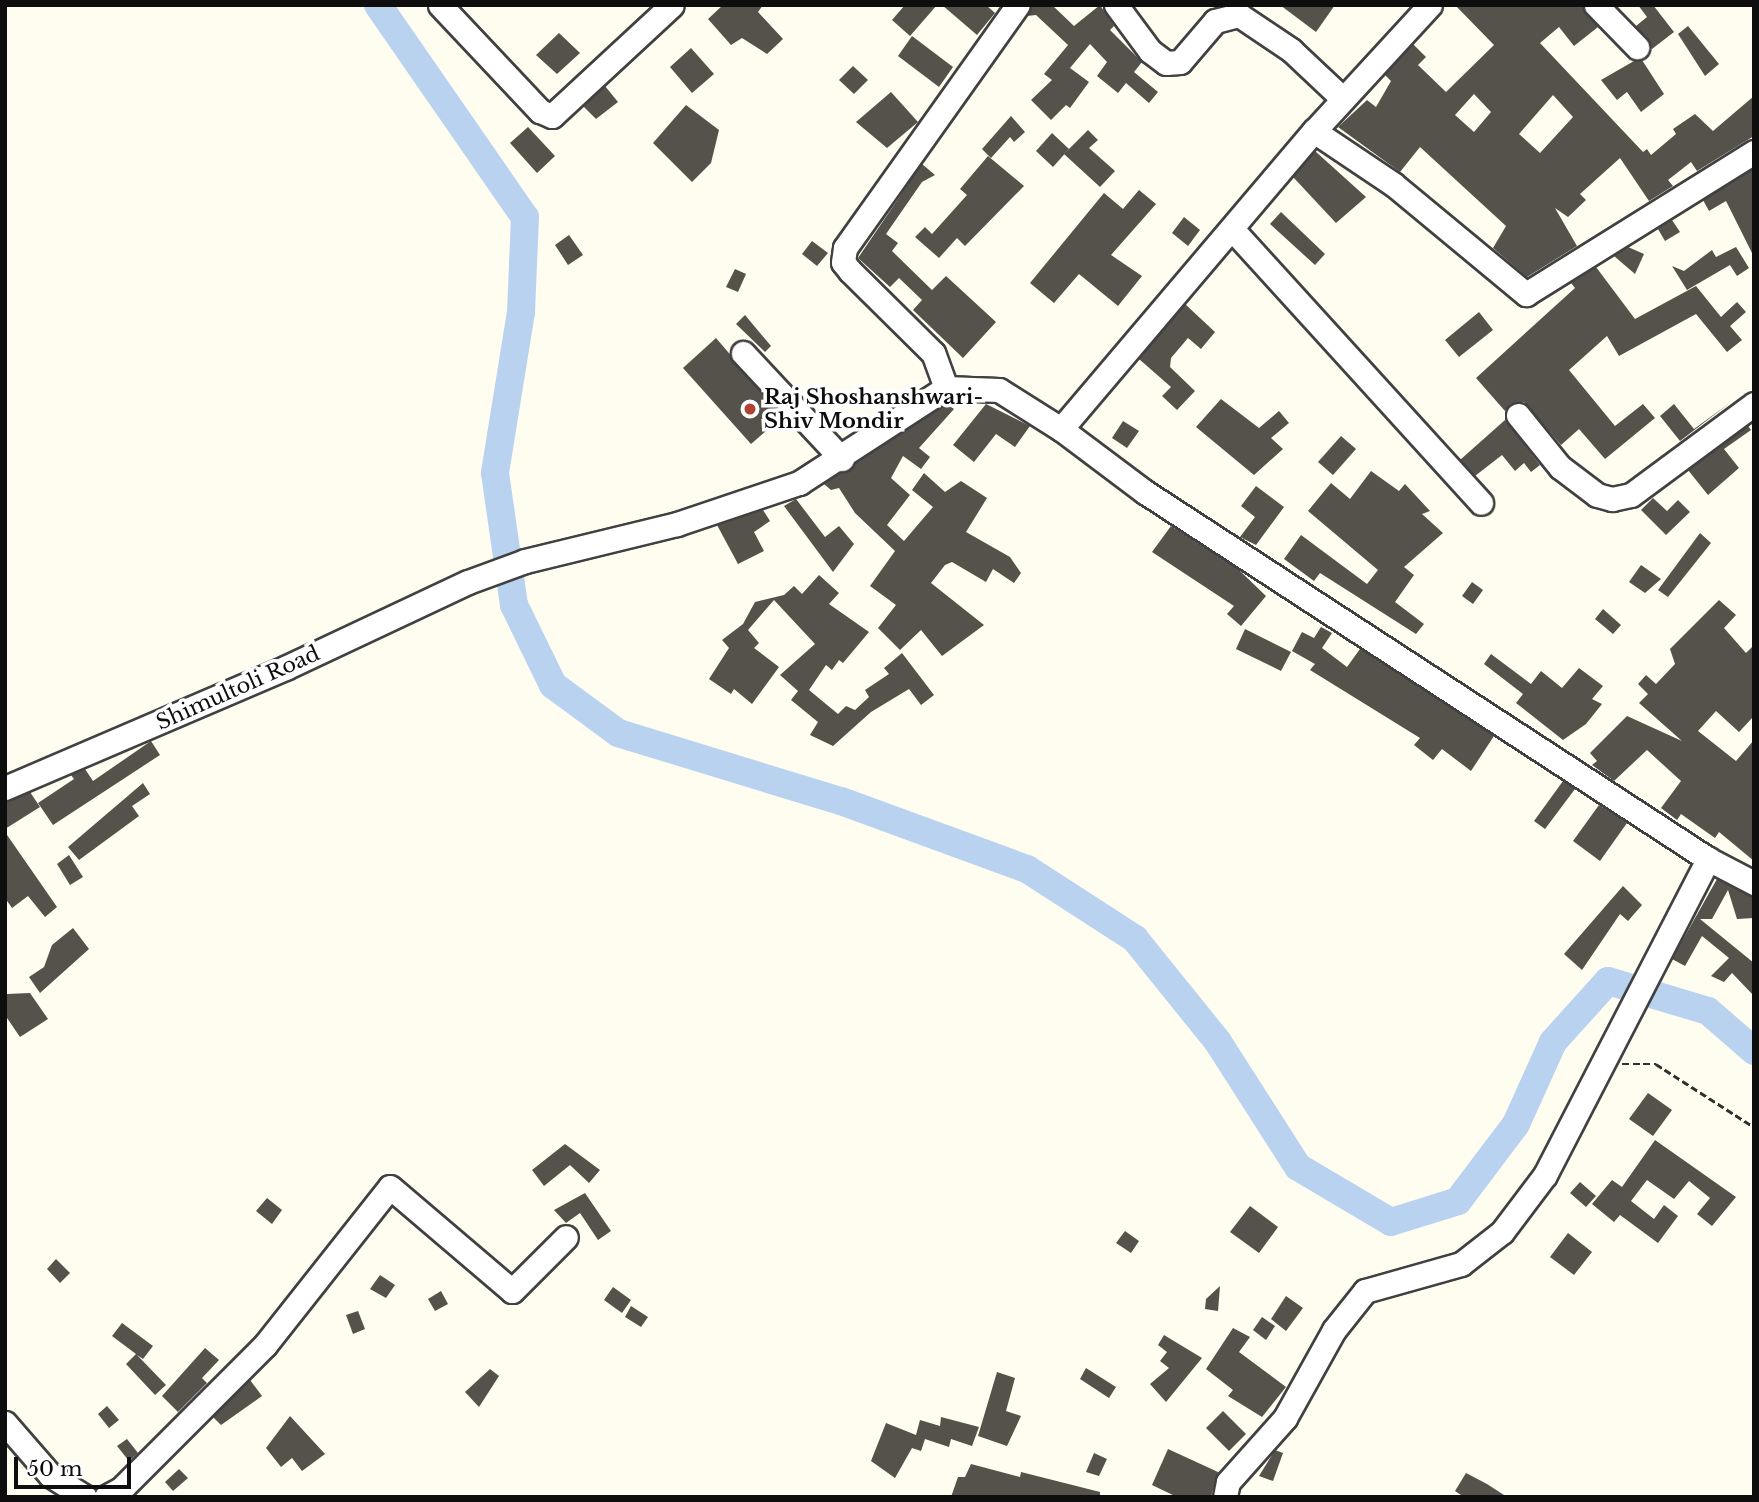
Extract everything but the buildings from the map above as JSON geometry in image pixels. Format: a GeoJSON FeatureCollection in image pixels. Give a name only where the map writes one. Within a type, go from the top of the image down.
{"type":"FeatureCollection","features":[{"type":"Feature","properties":{"kind":"street"},"geometry":{"type":"LineString","coordinates":[[440,5],[540,111],[552,116],[672,5]]}},
{"type":"Feature","properties":{"kind":"street"},"geometry":{"type":"LineString","coordinates":[[1018,5],[845,248],[843,262],[850,271],[933,353],[946,388],[999,390],[1061,429],[1145,492],[1708,859],[1754,883]]}},
{"type":"Feature","properties":{"kind":"street"},"geometry":{"type":"LineString","coordinates":[[1116,5],[1150,51],[1166,63],[1180,62],[1215,21],[1239,15],[1291,50],[1343,99]]}},
{"type":"Feature","properties":{"kind":"street"},"geometry":{"type":"LineString","coordinates":[[1061,429],[1314,131],[1430,5]]}},
{"type":"Feature","properties":{"kind":"street"},"geometry":{"type":"LineString","coordinates":[[1596,5],[1637,47]]}},
{"type":"Feature","properties":{"kind":"street"},"geometry":{"type":"LineString","coordinates":[[1314,131],[1393,184],[1526,294],[1754,152]]}},
{"type":"Feature","properties":{"kind":"street"},"geometry":{"type":"LineString","coordinates":[[1232,229],[1481,503]]}},
{"type":"Feature","properties":{"kind":"street"},"geometry":{"type":"LineString","coordinates":[[743,353],[842,459]]}},
{"type":"Feature","properties":{"kind":"street","name":"Shimultoli Road"},"geometry":{"type":"LineString","coordinates":[[5,788],[285,668],[468,582],[525,561],[677,524],[799,482],[842,459],[946,388]]}},
{"type":"Feature","properties":{"kind":"street"},"geometry":{"type":"LineString","coordinates":[[1518,415],[1560,467],[1597,495],[1612,499],[1631,495],[1754,404]]}},
{"type":"Feature","properties":{"kind":"street"},"geometry":{"type":"LineString","coordinates":[[1225,1497],[1228,1482],[1285,1418],[1334,1330],[1365,1291],[1461,1264],[1502,1232],[1545,1175],[1608,1059],[1708,859]]}},
{"type":"Feature","properties":{"kind":"street"},"geometry":{"type":"LineString","coordinates":[[106,1497],[121,1489],[265,1345],[390,1187],[512,1291],[566,1237]]}},
{"type":"Feature","properties":{"kind":"street"},"geometry":{"type":"LineString","coordinates":[[5,1423],[50,1475],[85,1497]]}},
{"type":"Feature","properties":{"kind":"path"},"geometry":{"type":"LineString","coordinates":[[1608,1059],[1656,1063],[1754,1127]]}},
{"type":"Feature","properties":{"kind":"waterway"},"geometry":{"type":"LineString","coordinates":[[378,5],[525,217],[521,312],[495,473],[514,605],[553,685],[618,733],[841,801],[1027,869],[1135,939],[1218,1042],[1298,1167],[1391,1222],[1458,1201],[1516,1124],[1553,1042],[1608,981],[1708,1011],[1754,1051]]}},
{"type":"Feature","properties":{"kind":"place","name":"Raj Shoshanshwari- Shiv Mondir"},"geometry":{"type":"Point","coordinates":[750,409]}}]}
